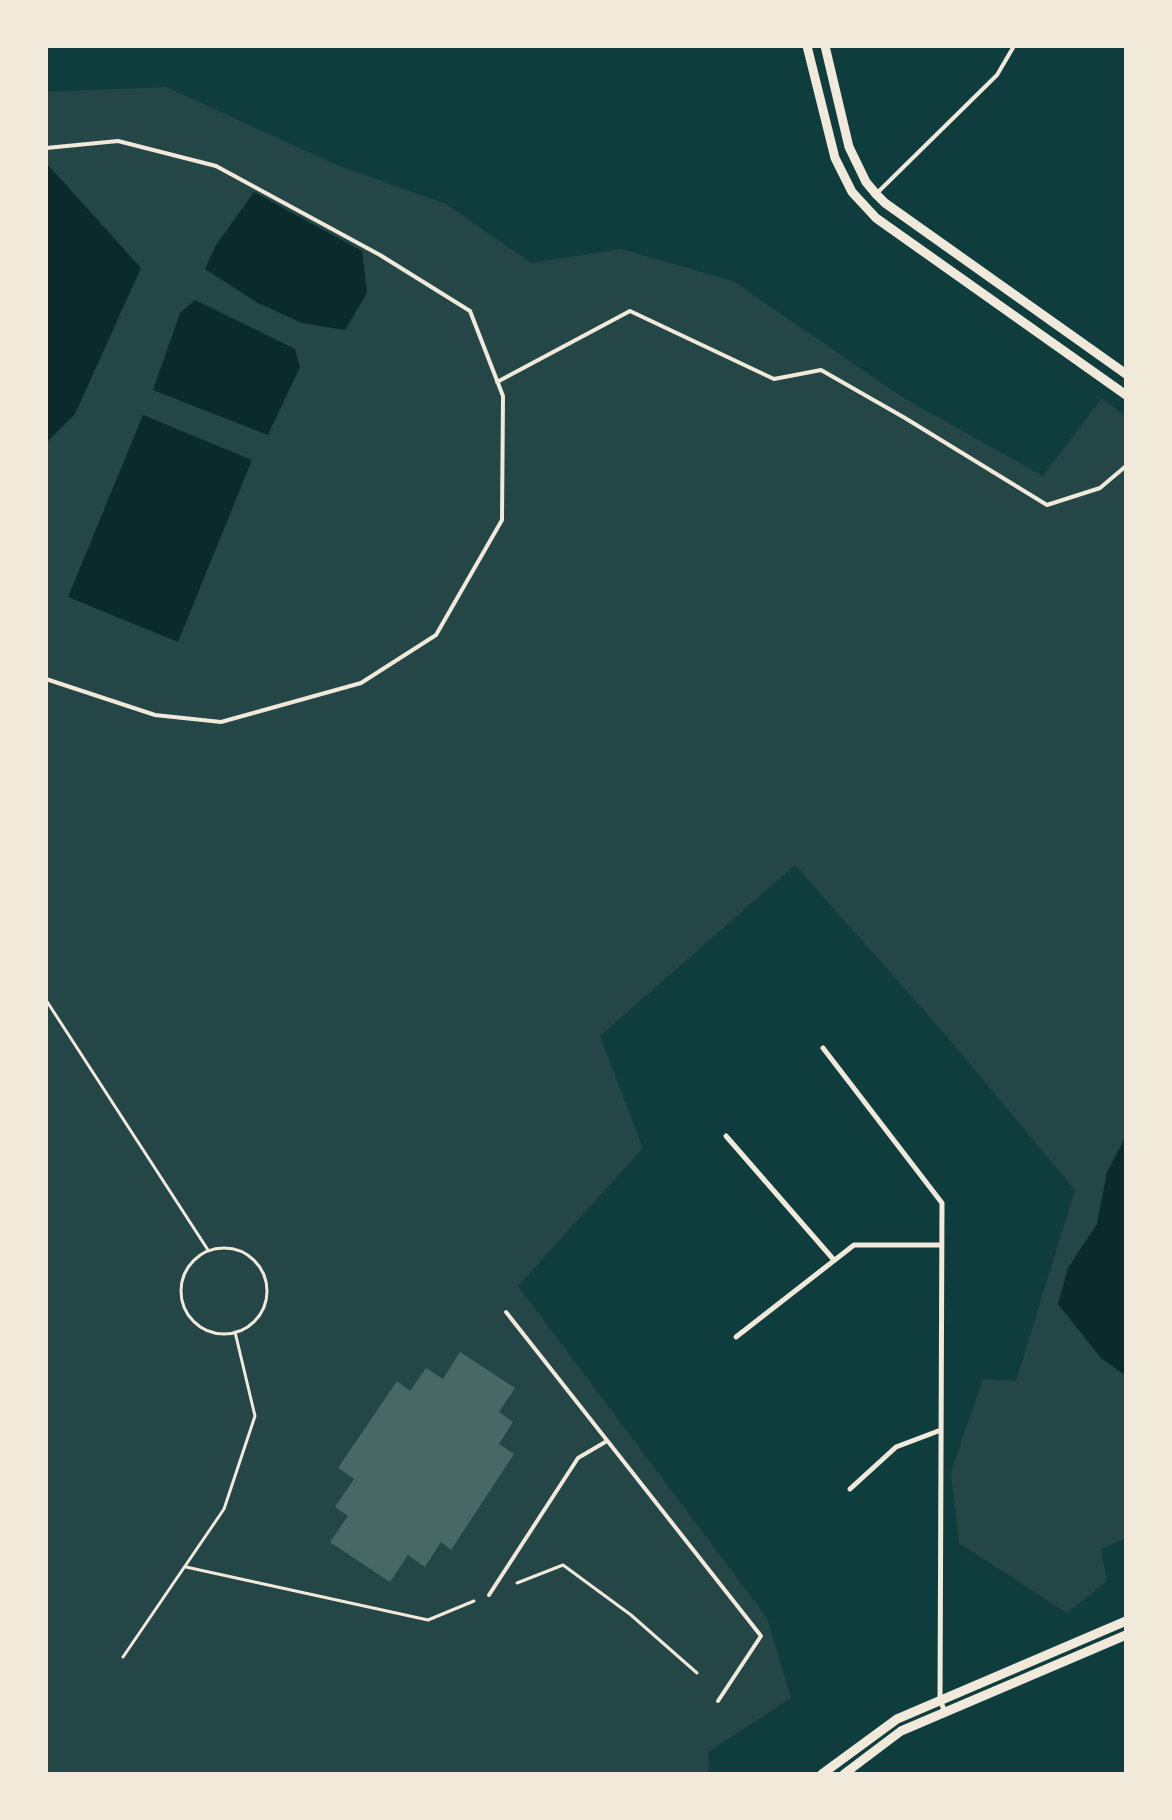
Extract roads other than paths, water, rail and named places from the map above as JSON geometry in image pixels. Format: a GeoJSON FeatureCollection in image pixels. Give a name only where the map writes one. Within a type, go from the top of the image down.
{"type":"FeatureCollection","features":[{"type":"Feature","properties":{"kind":"street"},"geometry":{"type":"LineString","coordinates":[[807,46],[835,158],[852,192],[876,218],[1126,395]]}},
{"type":"Feature","properties":{"kind":"street"},"geometry":{"type":"LineString","coordinates":[[825,46],[849,147],[866,182],[876,194],[885,203],[1126,374]]}},
{"type":"Feature","properties":{"kind":"street"},"geometry":{"type":"LineString","coordinates":[[823,1048],[942,1203],[940,1700],[945,1712]]}},
{"type":"Feature","properties":{"kind":"street"},"geometry":{"type":"LineString","coordinates":[[726,1136],[834,1260]]}},
{"type":"Feature","properties":{"kind":"street"},"geometry":{"type":"LineString","coordinates":[[736,1337],[854,1245],[942,1245]]}},
{"type":"Feature","properties":{"kind":"street"},"geometry":{"type":"LineString","coordinates":[[850,1489],[896,1447],[941,1430]]}},
{"type":"Feature","properties":{"kind":"street"},"geometry":{"type":"LineString","coordinates":[[822,1774],[897,1719],[1126,1621]]}},
{"type":"Feature","properties":{"kind":"street"},"geometry":{"type":"LineString","coordinates":[[844,1774],[901,1731],[1126,1635]]}},
{"type":"Feature","properties":{"kind":"lane"},"geometry":{"type":"LineString","coordinates":[[876,194],[997,75],[1014,46]]}},
{"type":"Feature","properties":{"kind":"lane"},"geometry":{"type":"LineString","coordinates":[[46,148],[118,141],[216,166],[380,255],[470,311],[503,396],[502,520],[436,635],[361,683],[221,722],[155,715],[46,679]]}},
{"type":"Feature","properties":{"kind":"lane"},"geometry":{"type":"LineString","coordinates":[[497,382],[630,311],[774,379],[821,370],[905,418],[1047,505],[1100,488],[1126,466]]}},
{"type":"Feature","properties":{"kind":"lane"},"geometry":{"type":"LineString","coordinates":[[506,1312],[761,1636],[718,1701]]}},
{"type":"Feature","properties":{"kind":"lane"},"geometry":{"type":"LineString","coordinates":[[489,1595],[578,1458],[607,1441]]}}]}
